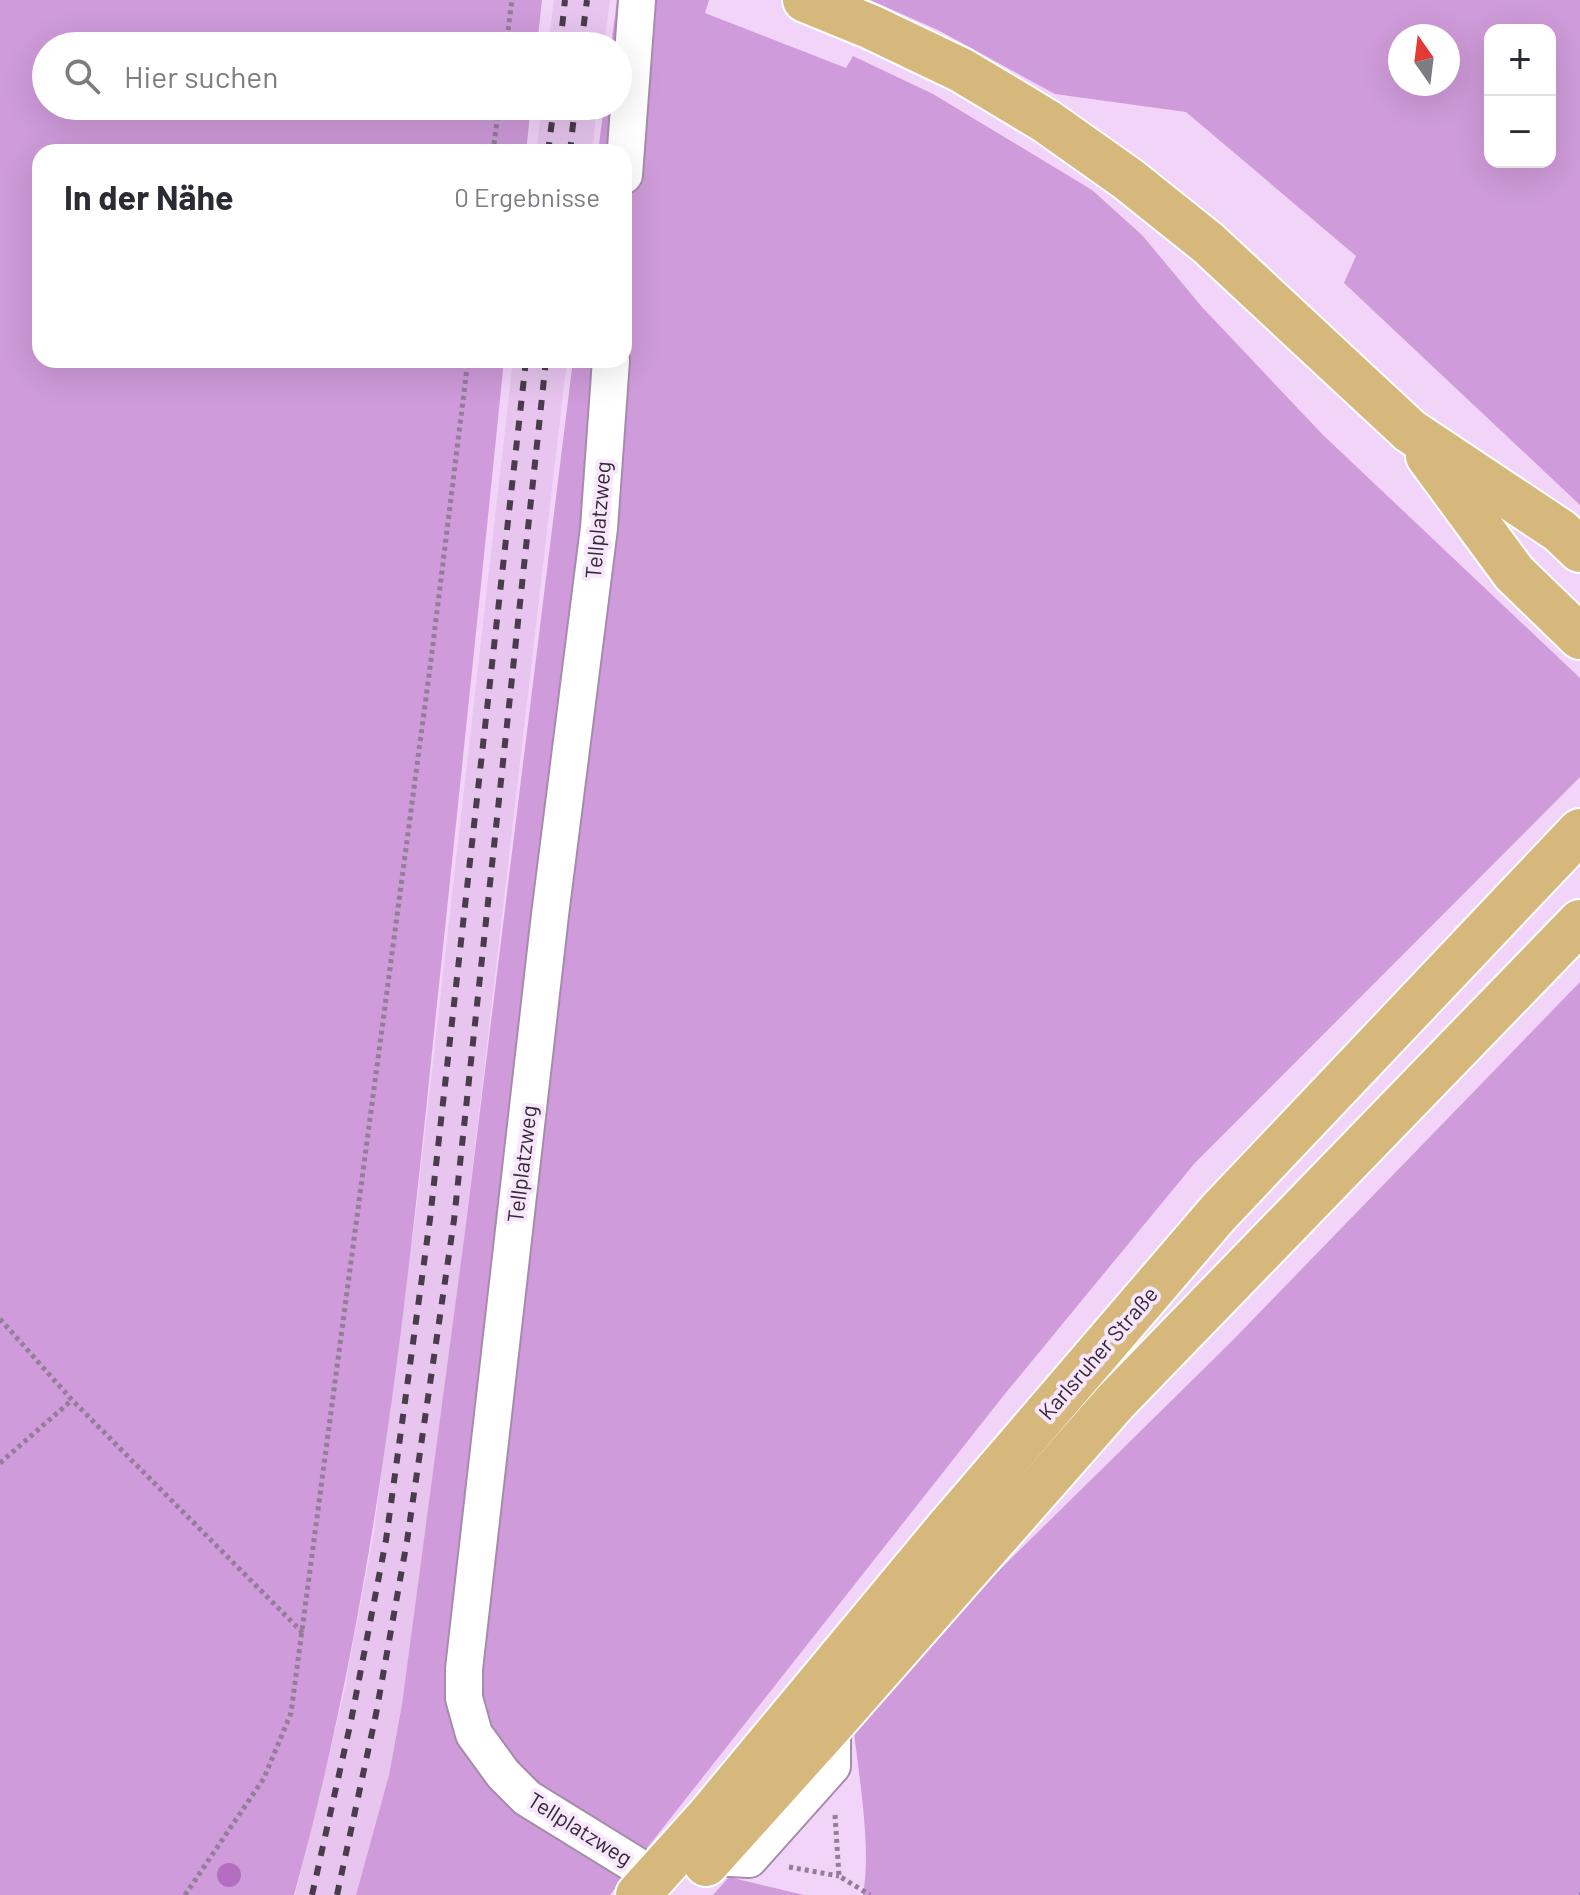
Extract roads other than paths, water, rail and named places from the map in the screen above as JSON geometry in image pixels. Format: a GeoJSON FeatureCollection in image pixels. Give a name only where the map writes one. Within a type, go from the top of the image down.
{"type":"FeatureCollection","features":[{"type":"Feature","properties":{"kind":"main road"},"geometry":{"type":"LineString","coordinates":[[805,0],[961,70],[1046,121],[1128,179],[1208,243],[1410,431],[1560,531],[1580,550]]}},
{"type":"Feature","properties":{"kind":"main road"},"geometry":{"type":"LineString","coordinates":[[1410,431],[1514,573],[1580,637]]}},
{"type":"Feature","properties":{"kind":"main road","name":"Karlsruher Straße"},"geometry":{"type":"LineString","coordinates":[[657,1889],[708,1817],[947,1529],[1218,1213],[1580,831]]}},
{"type":"Feature","properties":{"kind":"main road","name":"Karlsruher Straße"},"geometry":{"type":"LineString","coordinates":[[657,1889],[730,1858],[832,1745],[1116,1401],[1580,922]]}},
{"type":"Feature","properties":{"kind":"lane"},"geometry":{"type":"LineString","coordinates":[[632,67],[637,0]]}},
{"type":"Feature","properties":{"kind":"lane"},"geometry":{"type":"LineString","coordinates":[[626,144],[628,120]]}},
{"type":"Feature","properties":{"kind":"lane","name":"Tellplatzweg"},"geometry":{"type":"LineString","coordinates":[[610,368],[599,528],[549,931],[464,1669],[464,1698],[474,1734],[503,1774],[527,1798],[657,1889]]}},
{"type":"Feature","properties":{"kind":"railway"},"geometry":{"type":"LineString","coordinates":[[562,32],[565,0]]}},
{"type":"Feature","properties":{"kind":"railway"},"geometry":{"type":"LineString","coordinates":[[583,32],[587,0]]}},
{"type":"Feature","properties":{"kind":"railway"},"geometry":{"type":"LineString","coordinates":[[549,144],[552,120]]}},
{"type":"Feature","properties":{"kind":"railway"},"geometry":{"type":"LineString","coordinates":[[571,144],[573,120]]}},
{"type":"Feature","properties":{"kind":"railway"},"geometry":{"type":"LineString","coordinates":[[312,1895],[351,1721],[386,1540],[430,1219],[525,368]]}},
{"type":"Feature","properties":{"kind":"railway"},"geometry":{"type":"LineString","coordinates":[[337,1895],[376,1714],[407,1541],[454,1220],[545,368]]}}]}
